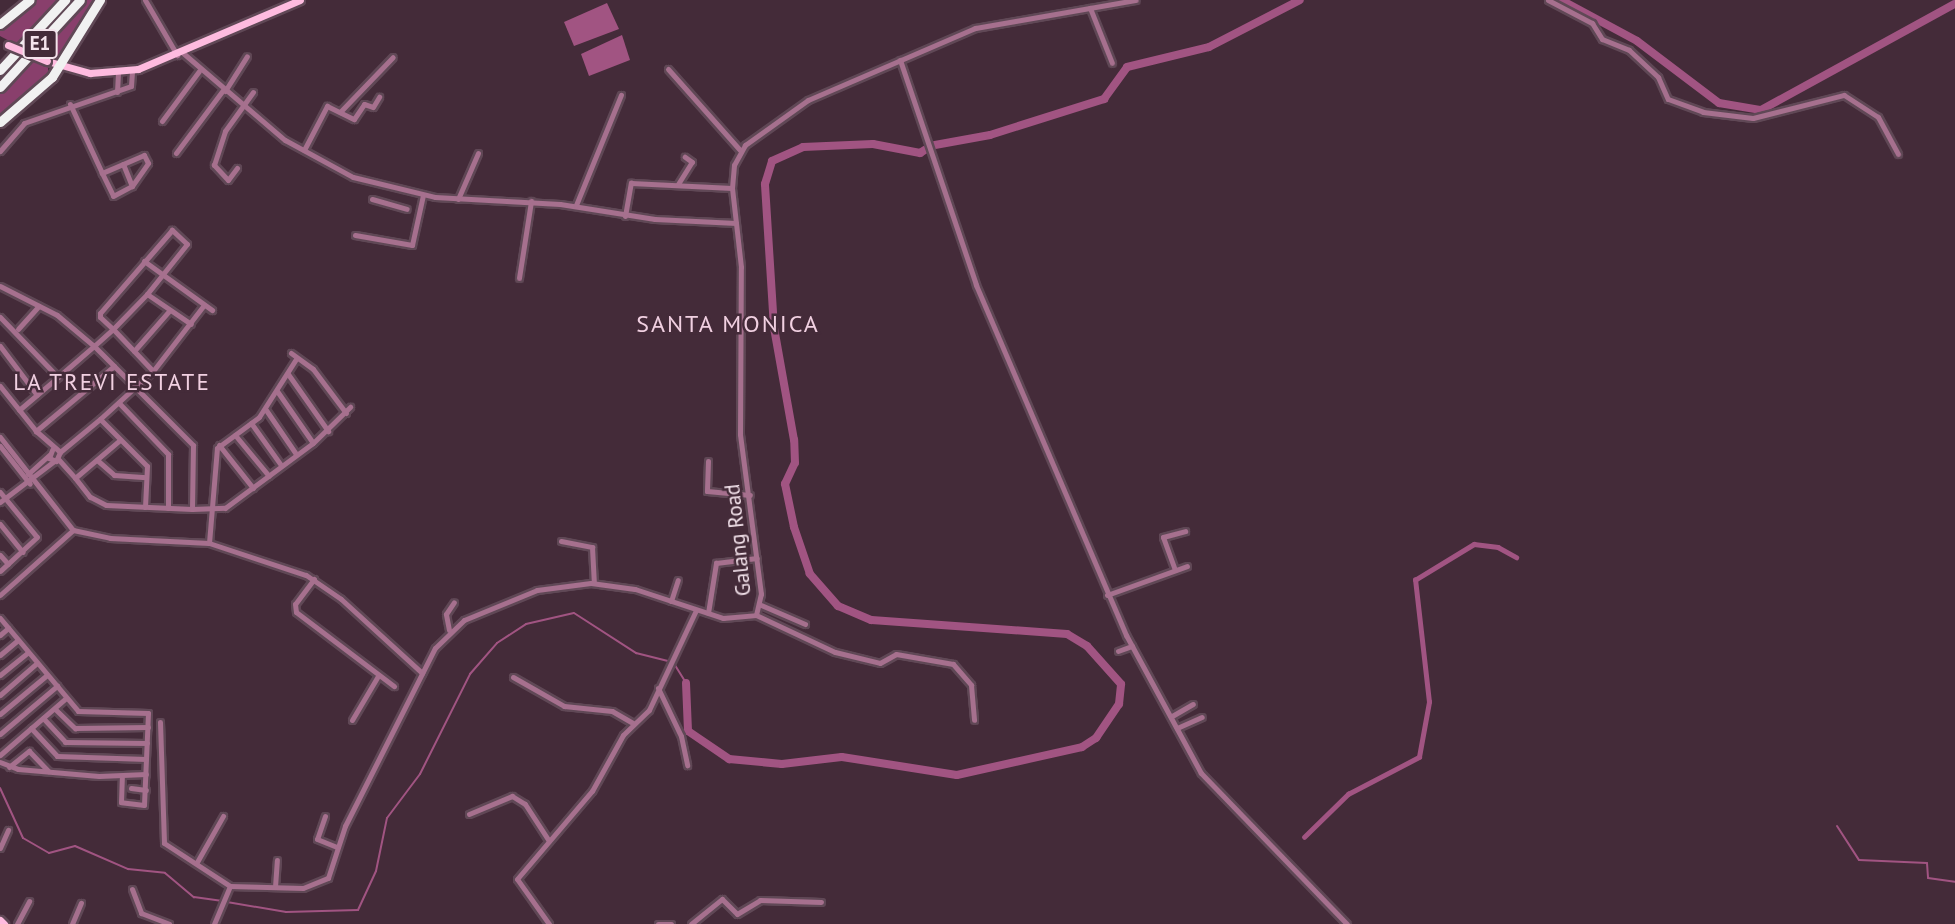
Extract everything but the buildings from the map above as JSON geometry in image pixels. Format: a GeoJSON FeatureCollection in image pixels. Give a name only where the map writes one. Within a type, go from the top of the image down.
{"type":"FeatureCollection","features":[{"type":"Feature","properties":{"kind":"highway"},"geometry":{"type":"LineString","coordinates":[[0,24],[30,0]]}},
{"type":"Feature","properties":{"kind":"highway","name":"E1"},"geometry":{"type":"LineString","coordinates":[[0,69],[65,0]]}},
{"type":"Feature","properties":{"kind":"highway","name":"E1"},"geometry":{"type":"LineString","coordinates":[[0,87],[80,0]]}},
{"type":"Feature","properties":{"kind":"highway"},"geometry":{"type":"LineString","coordinates":[[0,122],[59,67],[100,0]]}},
{"type":"Feature","properties":{"kind":"main road"},"geometry":{"type":"LineString","coordinates":[[0,41],[59,67],[118,72],[180,54],[300,0]]}},
{"type":"Feature","properties":{"kind":"main road"},"geometry":{"type":"LineString","coordinates":[[0,920],[4,924]]}},
{"type":"Feature","properties":{"kind":"street"},"geometry":{"type":"LineString","coordinates":[[145,0],[180,54],[199,71],[304,150],[347,174],[423,195],[576,205],[625,216],[736,223]]}},
{"type":"Feature","properties":{"kind":"street"},"geometry":{"type":"LineString","coordinates":[[668,69],[740,150],[808,100],[900,60],[1004,20],[1136,0]]}},
{"type":"Feature","properties":{"kind":"street"},"geometry":{"type":"LineString","coordinates":[[1548,0],[1592,23],[1602,39],[1629,50],[1658,77],[1668,99],[1703,112],[1752,118],[1844,95],[1858,99],[1878,117],[1898,153]]}},
{"type":"Feature","properties":{"kind":"street"},"geometry":{"type":"LineString","coordinates":[[1090,8],[1112,63]]}},
{"type":"Feature","properties":{"kind":"street"},"geometry":{"type":"LineString","coordinates":[[176,153],[247,55]]}},
{"type":"Feature","properties":{"kind":"street"},"geometry":{"type":"LineString","coordinates":[[340,112],[393,57]]}},
{"type":"Feature","properties":{"kind":"street"},"geometry":{"type":"LineString","coordinates":[[900,60],[976,285],[1107,595],[1132,646],[1201,773],[1347,924]]}},
{"type":"Feature","properties":{"kind":"street"},"geometry":{"type":"LineString","coordinates":[[0,151],[24,123],[70,104],[117,92],[132,85],[132,70]]}},
{"type":"Feature","properties":{"kind":"street"},"geometry":{"type":"LineString","coordinates":[[162,121],[199,71]]}},
{"type":"Feature","properties":{"kind":"street"},"geometry":{"type":"LineString","coordinates":[[117,92],[118,72]]}},
{"type":"Feature","properties":{"kind":"street"},"geometry":{"type":"LineString","coordinates":[[237,168],[230,180],[214,165],[225,131],[253,92]]}},
{"type":"Feature","properties":{"kind":"street"},"geometry":{"type":"LineString","coordinates":[[576,205],[621,94]]}},
{"type":"Feature","properties":{"kind":"street"},"geometry":{"type":"LineString","coordinates":[[304,150],[327,106],[357,121],[364,104],[373,107],[379,97]]}},
{"type":"Feature","properties":{"kind":"street"},"geometry":{"type":"LineString","coordinates":[[70,104],[102,173],[113,196],[132,186],[148,163],[144,155],[102,173]]}},
{"type":"Feature","properties":{"kind":"street","name":"Galang Road"},"geometry":{"type":"LineString","coordinates":[[449,630],[525,593],[594,583],[738,620],[756,615],[761,605],[757,558],[740,434],[741,267],[732,188],[740,150]]}},
{"type":"Feature","properties":{"kind":"street"},"geometry":{"type":"LineString","coordinates":[[458,199],[478,153]]}},
{"type":"Feature","properties":{"kind":"street"},"geometry":{"type":"LineString","coordinates":[[678,184],[692,162],[685,157]]}},
{"type":"Feature","properties":{"kind":"street"},"geometry":{"type":"LineString","coordinates":[[123,164],[132,186]]}},
{"type":"Feature","properties":{"kind":"street"},"geometry":{"type":"LineString","coordinates":[[625,216],[631,183],[732,188]]}},
{"type":"Feature","properties":{"kind":"street"},"geometry":{"type":"LineString","coordinates":[[383,203],[387,187]]}},
{"type":"Feature","properties":{"kind":"street"},"geometry":{"type":"LineString","coordinates":[[355,235],[412,245],[423,195]]}},
{"type":"Feature","properties":{"kind":"street"},"geometry":{"type":"LineString","coordinates":[[372,199],[407,209]]}},
{"type":"Feature","properties":{"kind":"street"},"geometry":{"type":"LineString","coordinates":[[519,278],[531,201]]}},
{"type":"Feature","properties":{"kind":"street"},"geometry":{"type":"LineString","coordinates":[[19,410],[113,329],[164,275],[187,244],[172,230],[100,313],[113,329],[152,371]]}},
{"type":"Feature","properties":{"kind":"street"},"geometry":{"type":"LineString","coordinates":[[144,261],[212,310]]}},
{"type":"Feature","properties":{"kind":"street"},"geometry":{"type":"LineString","coordinates":[[0,286],[39,306],[94,346],[193,445],[192,509]]}},
{"type":"Feature","properties":{"kind":"street"},"geometry":{"type":"LineString","coordinates":[[147,294],[191,324]]}},
{"type":"Feature","properties":{"kind":"street"},"geometry":{"type":"LineString","coordinates":[[3,500],[56,460],[60,452],[135,388],[152,371],[204,305]]}},
{"type":"Feature","properties":{"kind":"street"},"geometry":{"type":"LineString","coordinates":[[18,329],[39,306]]}},
{"type":"Feature","properties":{"kind":"street"},"geometry":{"type":"LineString","coordinates":[[134,351],[169,311]]}},
{"type":"Feature","properties":{"kind":"street"},"geometry":{"type":"LineString","coordinates":[[0,317],[18,329],[58,377]]}},
{"type":"Feature","properties":{"kind":"street"},"geometry":{"type":"LineString","coordinates":[[0,346],[37,395]]}},
{"type":"Feature","properties":{"kind":"street"},"geometry":{"type":"LineString","coordinates":[[0,386],[56,460],[101,503],[215,511],[253,488],[313,443],[348,410],[313,369],[291,353]]}},
{"type":"Feature","properties":{"kind":"street"},"geometry":{"type":"LineString","coordinates":[[218,447],[266,410],[296,359]]}},
{"type":"Feature","properties":{"kind":"street"},"geometry":{"type":"LineString","coordinates":[[36,431],[114,366]]}},
{"type":"Feature","properties":{"kind":"street"},"geometry":{"type":"LineString","coordinates":[[288,374],[328,430]]}},
{"type":"Feature","properties":{"kind":"street"},"geometry":{"type":"LineString","coordinates":[[277,391],[313,443]]}},
{"type":"Feature","properties":{"kind":"street"},"geometry":{"type":"LineString","coordinates":[[119,403],[168,454],[168,508]]}},
{"type":"Feature","properties":{"kind":"street"},"geometry":{"type":"LineString","coordinates":[[266,410],[296,454]]}},
{"type":"Feature","properties":{"kind":"street"},"geometry":{"type":"LineString","coordinates":[[100,419],[145,464],[145,507]]}},
{"type":"Feature","properties":{"kind":"street"},"geometry":{"type":"LineString","coordinates":[[251,423],[281,465]]}},
{"type":"Feature","properties":{"kind":"street"},"geometry":{"type":"LineString","coordinates":[[235,435],[269,476]]}},
{"type":"Feature","properties":{"kind":"street"},"geometry":{"type":"LineString","coordinates":[[0,438],[36,487],[73,530],[110,538],[209,542],[314,579],[422,673]]}},
{"type":"Feature","properties":{"kind":"street"},"geometry":{"type":"LineString","coordinates":[[75,478],[120,440]]}},
{"type":"Feature","properties":{"kind":"street"},"geometry":{"type":"LineString","coordinates":[[210,441],[253,488]]}},
{"type":"Feature","properties":{"kind":"street"},"geometry":{"type":"LineString","coordinates":[[0,446],[29,478]]}},
{"type":"Feature","properties":{"kind":"street"},"geometry":{"type":"LineString","coordinates":[[209,542],[215,511],[218,447]]}},
{"type":"Feature","properties":{"kind":"street"},"geometry":{"type":"LineString","coordinates":[[50,452],[60,452]]}},
{"type":"Feature","properties":{"kind":"street"},"geometry":{"type":"LineString","coordinates":[[29,478],[50,452]]}},
{"type":"Feature","properties":{"kind":"street"},"geometry":{"type":"LineString","coordinates":[[97,460],[114,475],[146,477]]}},
{"type":"Feature","properties":{"kind":"street"},"geometry":{"type":"LineString","coordinates":[[708,461],[707,491],[750,495]]}},
{"type":"Feature","properties":{"kind":"street"},"geometry":{"type":"LineString","coordinates":[[0,492],[3,500],[37,537],[0,572]]}},
{"type":"Feature","properties":{"kind":"street"},"geometry":{"type":"LineString","coordinates":[[0,524],[23,552]]}},
{"type":"Feature","properties":{"kind":"street"},"geometry":{"type":"LineString","coordinates":[[0,595],[73,530]]}},
{"type":"Feature","properties":{"kind":"street"},"geometry":{"type":"LineString","coordinates":[[1175,570],[1163,537],[1185,531]]}},
{"type":"Feature","properties":{"kind":"street"},"geometry":{"type":"LineString","coordinates":[[561,541],[592,547],[594,583]]}},
{"type":"Feature","properties":{"kind":"street"},"geometry":{"type":"LineString","coordinates":[[0,555],[8,564]]}},
{"type":"Feature","properties":{"kind":"street"},"geometry":{"type":"LineString","coordinates":[[708,613],[716,563],[757,558]]}},
{"type":"Feature","properties":{"kind":"street"},"geometry":{"type":"LineString","coordinates":[[1107,595],[1187,566]]}},
{"type":"Feature","properties":{"kind":"street"},"geometry":{"type":"LineString","coordinates":[[314,579],[295,604],[296,612],[394,686]]}},
{"type":"Feature","properties":{"kind":"street"},"geometry":{"type":"LineString","coordinates":[[671,601],[677,580]]}},
{"type":"Feature","properties":{"kind":"street"},"geometry":{"type":"LineString","coordinates":[[160,722],[164,843],[198,862],[230,887],[303,888],[324,881],[337,846],[422,673],[449,630],[446,614],[454,602]]}},
{"type":"Feature","properties":{"kind":"street"},"geometry":{"type":"LineString","coordinates":[[761,605],[804,624]]}},
{"type":"Feature","properties":{"kind":"street"},"geometry":{"type":"LineString","coordinates":[[549,924],[516,880],[592,791],[634,723],[649,710],[696,610]]}},
{"type":"Feature","properties":{"kind":"street"},"geometry":{"type":"LineString","coordinates":[[756,615],[835,652],[880,663],[896,654],[953,664],[971,685],[974,720]]}},
{"type":"Feature","properties":{"kind":"street"},"geometry":{"type":"LineString","coordinates":[[0,618],[66,698],[82,712],[147,712],[144,805],[121,802],[122,777]]}},
{"type":"Feature","properties":{"kind":"street"},"geometry":{"type":"LineString","coordinates":[[0,635],[8,628]]}},
{"type":"Feature","properties":{"kind":"street"},"geometry":{"type":"LineString","coordinates":[[0,655],[18,640]]}},
{"type":"Feature","properties":{"kind":"street"},"geometry":{"type":"LineString","coordinates":[[1118,651],[1132,646]]}},
{"type":"Feature","properties":{"kind":"street"},"geometry":{"type":"LineString","coordinates":[[0,675],[28,652]]}},
{"type":"Feature","properties":{"kind":"street"},"geometry":{"type":"LineString","coordinates":[[0,695],[37,663]]}},
{"type":"Feature","properties":{"kind":"street"},"geometry":{"type":"LineString","coordinates":[[0,714],[47,675]]}},
{"type":"Feature","properties":{"kind":"street"},"geometry":{"type":"LineString","coordinates":[[352,720],[379,676]]}},
{"type":"Feature","properties":{"kind":"street"},"geometry":{"type":"LineString","coordinates":[[513,677],[564,706],[612,711],[634,723]]}},
{"type":"Feature","properties":{"kind":"street"},"geometry":{"type":"LineString","coordinates":[[0,734],[57,686]]}},
{"type":"Feature","properties":{"kind":"street"},"geometry":{"type":"LineString","coordinates":[[658,688],[681,736],[687,765]]}},
{"type":"Feature","properties":{"kind":"street"},"geometry":{"type":"LineString","coordinates":[[0,755],[66,698]]}},
{"type":"Feature","properties":{"kind":"street"},"geometry":{"type":"LineString","coordinates":[[1172,716],[1193,704]]}},
{"type":"Feature","properties":{"kind":"street"},"geometry":{"type":"LineString","coordinates":[[55,709],[72,727],[148,727]]}},
{"type":"Feature","properties":{"kind":"street"},"geometry":{"type":"LineString","coordinates":[[1177,728],[1202,717]]}},
{"type":"Feature","properties":{"kind":"street"},"geometry":{"type":"LineString","coordinates":[[43,718],[65,742],[147,743]]}},
{"type":"Feature","properties":{"kind":"street"},"geometry":{"type":"LineString","coordinates":[[32,728],[57,756],[146,759]]}},
{"type":"Feature","properties":{"kind":"street"},"geometry":{"type":"LineString","coordinates":[[9,767],[29,751],[48,771]]}},
{"type":"Feature","properties":{"kind":"street"},"geometry":{"type":"LineString","coordinates":[[0,762],[9,767],[48,771],[122,777],[146,774]]}},
{"type":"Feature","properties":{"kind":"street"},"geometry":{"type":"LineString","coordinates":[[131,788],[146,790]]}},
{"type":"Feature","properties":{"kind":"street"},"geometry":{"type":"LineString","coordinates":[[470,814],[512,796],[525,804],[549,841]]}},
{"type":"Feature","properties":{"kind":"street"},"geometry":{"type":"LineString","coordinates":[[198,862],[223,816]]}},
{"type":"Feature","properties":{"kind":"street"},"geometry":{"type":"LineString","coordinates":[[325,816],[317,839],[337,846]]}},
{"type":"Feature","properties":{"kind":"street"},"geometry":{"type":"LineString","coordinates":[[0,848],[8,830]]}},
{"type":"Feature","properties":{"kind":"street"},"geometry":{"type":"LineString","coordinates":[[275,887],[277,860]]}},
{"type":"Feature","properties":{"kind":"street"},"geometry":{"type":"LineString","coordinates":[[215,921],[230,887]]}},
{"type":"Feature","properties":{"kind":"street"},"geometry":{"type":"LineString","coordinates":[[132,890],[141,913],[169,924]]}},
{"type":"Feature","properties":{"kind":"street"},"geometry":{"type":"LineString","coordinates":[[691,924],[722,899],[737,914],[760,900],[821,902]]}},
{"type":"Feature","properties":{"kind":"street"},"geometry":{"type":"LineString","coordinates":[[17,924],[29,901]]}},
{"type":"Feature","properties":{"kind":"street"},"geometry":{"type":"LineString","coordinates":[[72,924],[81,903]]}},
{"type":"Feature","properties":{"kind":"street"},"geometry":{"type":"LineString","coordinates":[[659,924],[671,924]]}},
{"type":"Feature","properties":{"kind":"shaded area"},"geometry":{"type":"Polygon","coordinates":[[[37,0],[59,0],[17,45],[0,36],[0,28],[37,0]]]}},
{"type":"Feature","properties":{"kind":"shaded area"},"geometry":{"type":"Polygon","coordinates":[[[87,0],[96,0],[60,57],[38,54],[87,0]]]}},
{"type":"Feature","properties":{"kind":"shaded area"},"geometry":{"type":"Polygon","coordinates":[[[607,3],[619,29],[574,46],[564,22],[607,3]]]}},
{"type":"Feature","properties":{"kind":"shaded area"},"geometry":{"type":"Polygon","coordinates":[[[622,35],[630,60],[589,76],[581,54],[622,35]]]}},
{"type":"Feature","properties":{"kind":"shaded area"},"geometry":{"type":"Polygon","coordinates":[[[33,59],[48,66],[48,75],[0,116],[0,94],[33,59]]]}},
{"type":"Feature","properties":{"kind":"waterway"},"geometry":{"type":"LineString","coordinates":[[935,145],[990,135],[1104,99],[1127,67],[1209,47],[1300,0]]}},
{"type":"Feature","properties":{"kind":"waterway"},"geometry":{"type":"LineString","coordinates":[[1561,0],[1637,41],[1719,103],[1761,110],[1955,4]]}},
{"type":"Feature","properties":{"kind":"waterway"},"geometry":{"type":"LineString","coordinates":[[686,683],[688,731],[729,759],[782,764],[842,757],[957,775],[1082,747],[1096,738],[1119,704],[1121,684],[1087,646],[1067,634],[871,620],[838,606],[810,574],[794,527],[785,484],[795,463],[794,440],[774,328],[765,184],[772,161],[803,147],[873,144],[920,153],[928,148]]}},
{"type":"Feature","properties":{"kind":"waterway"},"geometry":{"type":"LineString","coordinates":[[1304,837],[1348,794],[1419,757],[1429,702],[1415,580],[1474,544],[1498,547],[1516,557]]}},
{"type":"Feature","properties":{"kind":"waterway"},"geometry":{"type":"LineString","coordinates":[[227,902],[286,912],[358,910],[376,871],[387,818],[420,774],[470,674],[497,643],[526,624],[574,613],[636,653],[673,662],[686,683]]}},
{"type":"Feature","properties":{"kind":"waterway"},"geometry":{"type":"LineString","coordinates":[[0,788],[23,838],[49,853],[75,846],[128,869],[165,873],[194,897],[221,901]]}},
{"type":"Feature","properties":{"kind":"waterway"},"geometry":{"type":"LineString","coordinates":[[1837,826],[1859,860],[1927,863],[1928,878],[1955,882]]}},
{"type":"Feature","properties":{"kind":"district","name":"SANTA MONICA"},"geometry":{"type":"Point","coordinates":[728,324]}},
{"type":"Feature","properties":{"kind":"district","name":"LA TREVI ESTATE"},"geometry":{"type":"Point","coordinates":[112,382]}}]}
